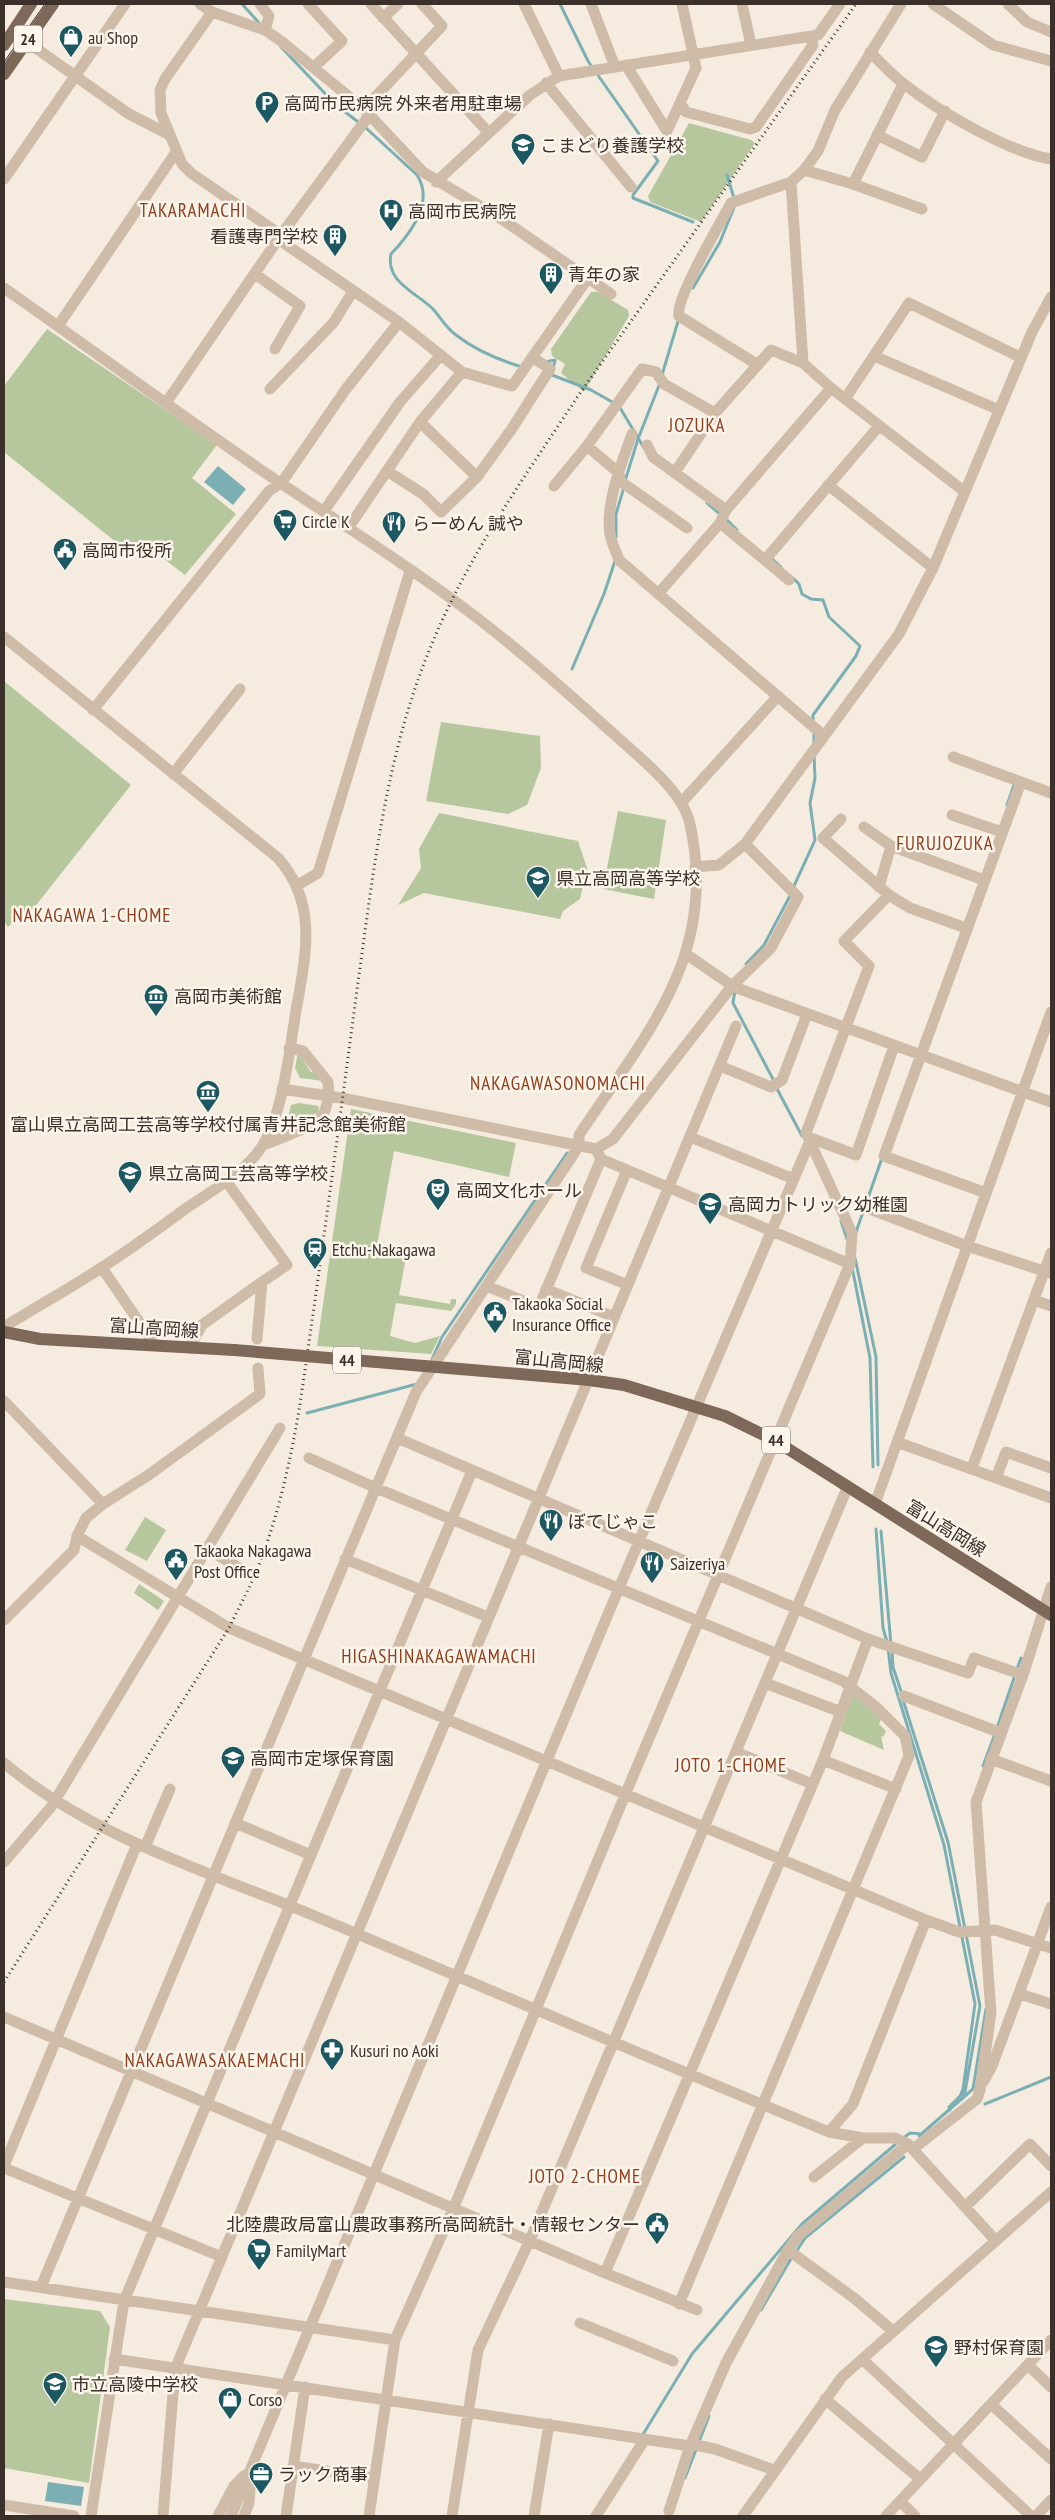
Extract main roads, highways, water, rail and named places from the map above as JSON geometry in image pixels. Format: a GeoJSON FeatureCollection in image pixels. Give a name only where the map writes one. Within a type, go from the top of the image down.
{"type":"FeatureCollection","features":[{"type":"Feature","properties":{"kind":"main road","name":"24"},"geometry":{"type":"LineString","coordinates":[[6,36],[31,4]]}},
{"type":"Feature","properties":{"kind":"main road","name":"24"},"geometry":{"type":"LineString","coordinates":[[4,74],[53,4]]}},
{"type":"Feature","properties":{"kind":"main road","name":"富山高岡線"},"geometry":{"type":"LineString","coordinates":[[4,1332],[40,1339],[234,1350],[589,1380],[624,1385],[725,1416],[774,1440],[1047,1612]]}},
{"type":"Feature","properties":{"kind":"water"},"geometry":{"type":"Polygon","coordinates":[[[218,466],[246,489],[233,505],[204,482],[218,466]]]}},
{"type":"Feature","properties":{"kind":"water"},"geometry":{"type":"Polygon","coordinates":[[[48,2482],[84,2487],[81,2506],[45,2501],[48,2482]]]}},
{"type":"Feature","properties":{"kind":"waterway"},"geometry":{"type":"LineString","coordinates":[[242,4],[260,24]]}},
{"type":"Feature","properties":{"kind":"waterway"},"geometry":{"type":"LineString","coordinates":[[560,4],[588,61],[658,161],[633,195],[633,198],[693,222]]}},
{"type":"Feature","properties":{"kind":"waterway"},"geometry":{"type":"LineString","coordinates":[[281,47],[336,105],[366,128],[417,175],[422,185],[422,207],[406,237],[391,254],[390,264],[397,279],[433,309],[449,329],[463,340],[487,354],[522,367]]}},
{"type":"Feature","properties":{"kind":"waterway"},"geometry":{"type":"LineString","coordinates":[[727,175],[734,198]]}},
{"type":"Feature","properties":{"kind":"waterway"},"geometry":{"type":"LineString","coordinates":[[693,288],[720,242],[735,205]]}},
{"type":"Feature","properties":{"kind":"waterway"},"geometry":{"type":"LineString","coordinates":[[662,375],[679,318]]}},
{"type":"Feature","properties":{"kind":"waterway"},"geometry":{"type":"LineString","coordinates":[[545,362],[555,360],[552,375],[591,390],[614,403]]}},
{"type":"Feature","properties":{"kind":"waterway"},"geometry":{"type":"LineString","coordinates":[[625,481],[638,439],[660,383]]}},
{"type":"Feature","properties":{"kind":"waterway"},"geometry":{"type":"LineString","coordinates":[[619,406],[644,448]]}},
{"type":"Feature","properties":{"kind":"waterway"},"geometry":{"type":"LineString","coordinates":[[616,537],[616,514],[624,487]]}},
{"type":"Feature","properties":{"kind":"waterway"},"geometry":{"type":"LineString","coordinates":[[707,503],[721,515]]}},
{"type":"Feature","properties":{"kind":"waterway"},"geometry":{"type":"LineString","coordinates":[[726,519],[737,530]]}},
{"type":"Feature","properties":{"kind":"waterway"},"geometry":{"type":"LineString","coordinates":[[771,558],[781,567]]}},
{"type":"Feature","properties":{"kind":"waterway"},"geometry":{"type":"LineString","coordinates":[[572,669],[604,594],[615,561]]}},
{"type":"Feature","properties":{"kind":"waterway"},"geometry":{"type":"LineString","coordinates":[[793,578],[799,584],[802,594],[811,599],[823,600],[829,617],[860,646],[856,656],[813,715],[813,722]]}},
{"type":"Feature","properties":{"kind":"waterway"},"geometry":{"type":"LineString","coordinates":[[814,730],[814,744]]}},
{"type":"Feature","properties":{"kind":"waterway"},"geometry":{"type":"LineString","coordinates":[[793,888],[815,840],[810,803],[815,778],[814,755]]}},
{"type":"Feature","properties":{"kind":"waterway"},"geometry":{"type":"LineString","coordinates":[[1007,805],[1014,785]]}},
{"type":"Feature","properties":{"kind":"waterway"},"geometry":{"type":"LineString","coordinates":[[746,964],[764,945],[791,894]]}},
{"type":"Feature","properties":{"kind":"waterway"},"geometry":{"type":"LineString","coordinates":[[735,990],[733,1003],[774,1081]]}},
{"type":"Feature","properties":{"kind":"waterway"},"geometry":{"type":"LineString","coordinates":[[776,1087],[802,1136]]}},
{"type":"Feature","properties":{"kind":"waterway"},"geometry":{"type":"LineString","coordinates":[[432,1359],[442,1337],[567,1153]]}},
{"type":"Feature","properties":{"kind":"waterway"},"geometry":{"type":"LineString","coordinates":[[856,1232],[882,1158]]}},
{"type":"Feature","properties":{"kind":"waterway"},"geometry":{"type":"LineString","coordinates":[[841,1221],[847,1239]]}},
{"type":"Feature","properties":{"kind":"waterway"},"geometry":{"type":"LineString","coordinates":[[855,1258],[876,1357],[878,1465]]}},
{"type":"Feature","properties":{"kind":"waterway"},"geometry":{"type":"LineString","coordinates":[[852,1267],[870,1358],[873,1467]]}},
{"type":"Feature","properties":{"kind":"waterway"},"geometry":{"type":"LineString","coordinates":[[307,1413],[417,1384]]}},
{"type":"Feature","properties":{"kind":"waterway"},"geometry":{"type":"LineString","coordinates":[[876,1529],[883,1628],[887,1642]]}},
{"type":"Feature","properties":{"kind":"waterway"},"geometry":{"type":"LineString","coordinates":[[881,1531],[891,1645]]}},
{"type":"Feature","properties":{"kind":"waterway"},"geometry":{"type":"LineString","coordinates":[[888,1648],[891,1673],[944,1845],[975,2004],[963,2089],[960,2096],[949,2107],[950,2110]]}},
{"type":"Feature","properties":{"kind":"waterway"},"geometry":{"type":"LineString","coordinates":[[892,1651],[893,1667],[902,1694]]}},
{"type":"Feature","properties":{"kind":"waterway"},"geometry":{"type":"LineString","coordinates":[[1017,1669],[1021,1658]]}},
{"type":"Feature","properties":{"kind":"waterway"},"geometry":{"type":"LineString","coordinates":[[997,1728],[1015,1675]]}},
{"type":"Feature","properties":{"kind":"waterway"},"geometry":{"type":"LineString","coordinates":[[903,1700],[948,1842],[980,2006],[965,2092],[961,2095]]}},
{"type":"Feature","properties":{"kind":"waterway"},"geometry":{"type":"LineString","coordinates":[[983,1766],[995,1734]]}},
{"type":"Feature","properties":{"kind":"waterway"},"geometry":{"type":"LineString","coordinates":[[919,2136],[973,2089],[986,2009]]}},
{"type":"Feature","properties":{"kind":"waterway"},"geometry":{"type":"LineString","coordinates":[[985,2104],[1051,2077]]}},
{"type":"Feature","properties":{"kind":"waterway"},"geometry":{"type":"LineString","coordinates":[[902,2139],[910,2133],[922,2134]]}},
{"type":"Feature","properties":{"kind":"waterway"},"geometry":{"type":"LineString","coordinates":[[642,2436],[692,2354],[802,2224],[897,2143]]}},
{"type":"Feature","properties":{"kind":"waterway"},"geometry":{"type":"LineString","coordinates":[[796,2252],[805,2238],[904,2157]]}},
{"type":"Feature","properties":{"kind":"waterway"},"geometry":{"type":"LineString","coordinates":[[761,2310],[792,2257]]}},
{"type":"Feature","properties":{"kind":"waterway"},"geometry":{"type":"LineString","coordinates":[[685,2478],[709,2416]]}},
{"type":"Feature","properties":{"kind":"tram line"},"geometry":{"type":"LineString","coordinates":[[4,62],[45,4]]}},
{"type":"Feature","properties":{"kind":"railway"},"geometry":{"type":"LineString","coordinates":[[4,1982],[229,1628],[256,1573],[273,1526],[293,1445],[300,1404],[368,906],[383,815],[392,770],[404,726],[417,682],[434,639],[482,544],[578,396],[856,4]]}},
{"type":"Feature","properties":{"kind":"place","name":"au Shop"},"geometry":{"type":"Point","coordinates":[71,58]}},
{"type":"Feature","properties":{"kind":"place","name":"高岡市民病院 外来者用駐車場"},"geometry":{"type":"Point","coordinates":[267,124]}},
{"type":"Feature","properties":{"kind":"place","name":"こまどり養護学校"},"geometry":{"type":"Point","coordinates":[523,166]}},
{"type":"Feature","properties":{"kind":"place","name":"高岡市民病院"},"geometry":{"type":"Point","coordinates":[391,232]}},
{"type":"Feature","properties":{"kind":"place","name":"看護専門学校"},"geometry":{"type":"Point","coordinates":[335,257]}},
{"type":"Feature","properties":{"kind":"place","name":"青年の家"},"geometry":{"type":"Point","coordinates":[551,295]}},
{"type":"Feature","properties":{"kind":"place","name":"Circle K"},"geometry":{"type":"Point","coordinates":[285,542]}},
{"type":"Feature","properties":{"kind":"place","name":"らーめん 誠や"},"geometry":{"type":"Point","coordinates":[394,544]}},
{"type":"Feature","properties":{"kind":"place","name":"高岡市役所"},"geometry":{"type":"Point","coordinates":[65,571]}},
{"type":"Feature","properties":{"kind":"place","name":"県立高岡高等学校"},"geometry":{"type":"Point","coordinates":[538,899]}},
{"type":"Feature","properties":{"kind":"place","name":"高岡市美術館"},"geometry":{"type":"Point","coordinates":[156,1017]}},
{"type":"Feature","properties":{"kind":"place","name":"富山県立高岡工芸高等学校付属青井記念館美術館"},"geometry":{"type":"Point","coordinates":[208,1113]}},
{"type":"Feature","properties":{"kind":"place","name":"県立高岡工芸高等学校"},"geometry":{"type":"Point","coordinates":[130,1194]}},
{"type":"Feature","properties":{"kind":"place","name":"高岡文化ホール"},"geometry":{"type":"Point","coordinates":[438,1211]}},
{"type":"Feature","properties":{"kind":"place","name":"高岡カトリック幼稚園"},"geometry":{"type":"Point","coordinates":[710,1225]}},
{"type":"Feature","properties":{"kind":"place","name":"Etchu-Nakagawa"},"geometry":{"type":"Point","coordinates":[315,1270]}},
{"type":"Feature","properties":{"kind":"place","name":"Takaoka Social Insurance Office"},"geometry":{"type":"Point","coordinates":[495,1334]}},
{"type":"Feature","properties":{"kind":"place","name":"ぼてじゃこ"},"geometry":{"type":"Point","coordinates":[551,1542]}},
{"type":"Feature","properties":{"kind":"place","name":"Takaoka Nakagawa Post Office"},"geometry":{"type":"Point","coordinates":[176,1581]}},
{"type":"Feature","properties":{"kind":"place","name":"Saizeriya"},"geometry":{"type":"Point","coordinates":[652,1584]}},
{"type":"Feature","properties":{"kind":"place","name":"高岡市定塚保育園"},"geometry":{"type":"Point","coordinates":[233,1779]}},
{"type":"Feature","properties":{"kind":"place","name":"Kusuri no Aoki"},"geometry":{"type":"Point","coordinates":[332,2071]}},
{"type":"Feature","properties":{"kind":"place","name":"北陸農政局富山農政事務所高岡統計・情報センター"},"geometry":{"type":"Point","coordinates":[657,2245]}},
{"type":"Feature","properties":{"kind":"place","name":"FamilyMart"},"geometry":{"type":"Point","coordinates":[259,2271]}},
{"type":"Feature","properties":{"kind":"place","name":"野村保育園"},"geometry":{"type":"Point","coordinates":[936,2368]}},
{"type":"Feature","properties":{"kind":"place","name":"市立高陵中学校"},"geometry":{"type":"Point","coordinates":[55,2405]}},
{"type":"Feature","properties":{"kind":"place","name":"Corso"},"geometry":{"type":"Point","coordinates":[230,2420]}},
{"type":"Feature","properties":{"kind":"place","name":"ラック商事"},"geometry":{"type":"Point","coordinates":[261,2495]}},
{"type":"Feature","properties":{"kind":"district","name":"TAKARAMACHI"},"geometry":{"type":"Point","coordinates":[193,210]}},
{"type":"Feature","properties":{"kind":"district","name":"JOZUKA"},"geometry":{"type":"Point","coordinates":[697,425]}},
{"type":"Feature","properties":{"kind":"district","name":"FURUJOZUKA"},"geometry":{"type":"Point","coordinates":[945,843]}},
{"type":"Feature","properties":{"kind":"district","name":"NAKAGAWA 1-CHOME"},"geometry":{"type":"Point","coordinates":[92,915]}},
{"type":"Feature","properties":{"kind":"district","name":"NAKAGAWASONOMACHI"},"geometry":{"type":"Point","coordinates":[558,1083]}},
{"type":"Feature","properties":{"kind":"district","name":"HIGASHINAKAGAWAMACHI"},"geometry":{"type":"Point","coordinates":[439,1656]}},
{"type":"Feature","properties":{"kind":"district","name":"JOTO 1-CHOME"},"geometry":{"type":"Point","coordinates":[731,1765]}},
{"type":"Feature","properties":{"kind":"district","name":"NAKAGAWASAKAEMACHI"},"geometry":{"type":"Point","coordinates":[215,2060]}},
{"type":"Feature","properties":{"kind":"district","name":"JOTO 2-CHOME"},"geometry":{"type":"Point","coordinates":[585,2176]}}]}
